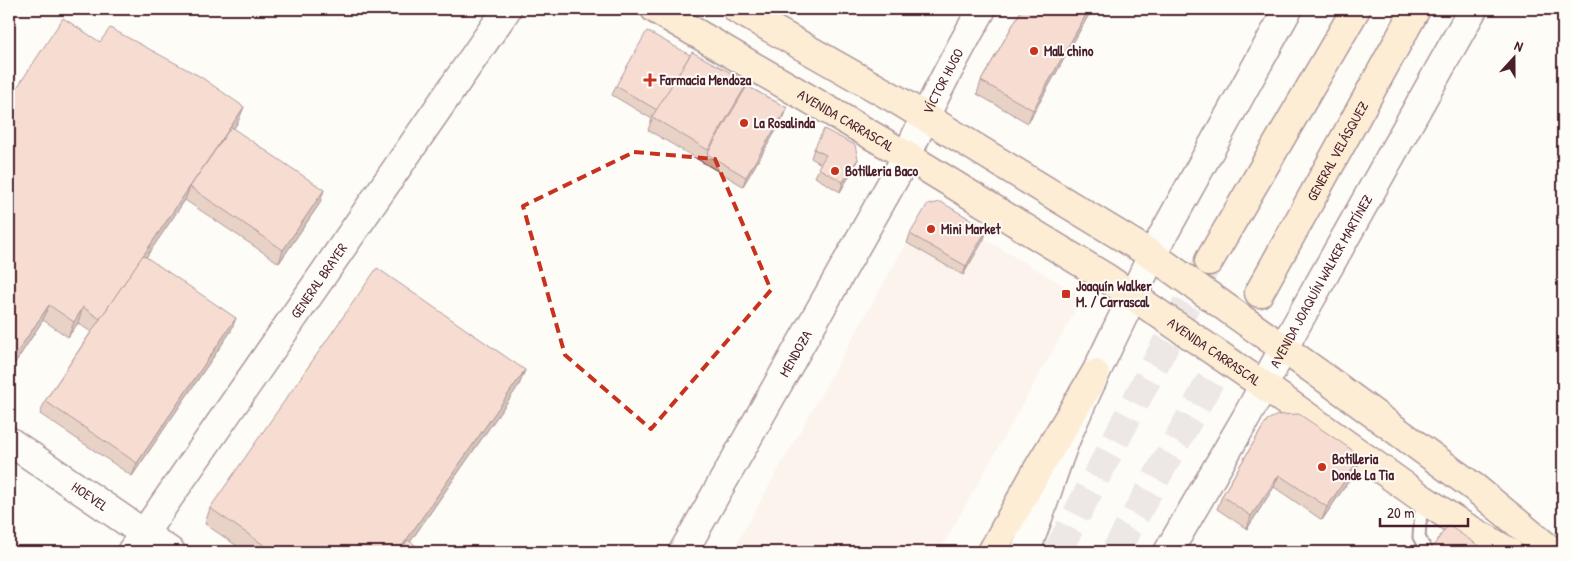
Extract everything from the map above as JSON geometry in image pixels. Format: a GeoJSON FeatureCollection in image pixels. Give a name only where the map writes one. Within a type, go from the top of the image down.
{"type":"FeatureCollection","features":[{"type":"Feature","properties":{"kind":"main road","name":"AVENIDA CARRASCAL"},"geometry":{"type":"LineString","coordinates":[[655,9],[908,156],[1134,296],[1264,385],[1423,499],[1462,525],[1509,552]]}},
{"type":"Feature","properties":{"kind":"main road"},"geometry":{"type":"LineString","coordinates":[[736,9],[924,116],[1152,255],[1475,488],[1553,552]]}},
{"type":"Feature","properties":{"kind":"main road"},"geometry":{"type":"LineString","coordinates":[[1209,261],[1356,9]]}},
{"type":"Feature","properties":{"kind":"main road","name":"GENERAL VELÁSQUEZ"},"geometry":{"type":"LineString","coordinates":[[1259,293],[1416,9]]}},
{"type":"Feature","properties":{"kind":"main road"},"geometry":{"type":"LineString","coordinates":[[992,552],[1039,466],[1095,374]]}},
{"type":"Feature","properties":{"kind":"street","name":"GENERAL BRAYER"},"geometry":{"type":"LineString","coordinates":[[138,543],[507,9]]}},
{"type":"Feature","properties":{"kind":"street","name":"VÍCTOR HUGO"},"geometry":{"type":"LineString","coordinates":[[908,156],[924,116],[944,75],[982,9]]}},
{"type":"Feature","properties":{"kind":"street"},"geometry":{"type":"LineString","coordinates":[[1024,552],[1067,436],[1152,255],[1288,9]]}},
{"type":"Feature","properties":{"kind":"street","name":"AVENIDA JOAQUÍN WALKER MARTÍNEZ"},"geometry":{"type":"LineString","coordinates":[[1168,552],[1246,418],[1283,348],[1473,9]]}},
{"type":"Feature","properties":{"kind":"street","name":"MENDOZA"},"geometry":{"type":"LineString","coordinates":[[683,552],[908,156]]}},
{"type":"Feature","properties":{"kind":"street","name":"HOEVEL"},"geometry":{"type":"LineString","coordinates":[[9,441],[138,543],[171,552]]}},
{"type":"Feature","properties":{"kind":"lane"},"geometry":{"type":"LineString","coordinates":[[1423,499],[1419,537],[1427,552]]}},
{"type":"Feature","properties":{"kind":"highlighted area"},"geometry":{"type":"Polygon","coordinates":[[[634,152],[715,159],[771,290],[651,429],[565,355],[523,206],[634,152]]]}},
{"type":"Feature","properties":{"kind":"shaded area"},"geometry":{"type":"Polygon","coordinates":[[[938,212],[1083,297],[939,552],[732,552],[923,214],[938,212]]]}},
{"type":"Feature","properties":{"kind":"building","name":"Mall chino"},"geometry":{"type":"Polygon","coordinates":[[[1022,9],[1089,9],[1033,110],[981,81],[1022,9]]]}},
{"type":"Feature","properties":{"kind":"building"},"geometry":{"type":"Polygon","coordinates":[[[63,18],[100,42],[110,28],[201,77],[244,107],[100,319],[83,307],[74,322],[49,305],[9,364],[9,100],[63,18]]]}},
{"type":"Feature","properties":{"kind":"building","name":"Farmacia Mendoza"},"geometry":{"type":"Polygon","coordinates":[[[647,31],[690,55],[657,110],[616,86],[647,31]]]}},
{"type":"Feature","properties":{"kind":"building"},"geometry":{"type":"Polygon","coordinates":[[[692,52],[748,82],[708,150],[652,117],[692,52]]]}},
{"type":"Feature","properties":{"kind":"building"},"geometry":{"type":"Polygon","coordinates":[[[747,86],[787,108],[746,177],[707,154],[747,86]]]}},
{"type":"Feature","properties":{"kind":"building"},"geometry":{"type":"Polygon","coordinates":[[[231,127],[324,190],[283,250],[190,187],[231,127]]]}},
{"type":"Feature","properties":{"kind":"building"},"geometry":{"type":"Polygon","coordinates":[[[824,129],[855,145],[858,159],[843,182],[818,168],[826,155],[814,149],[824,129]]]}},
{"type":"Feature","properties":{"kind":"building"},"geometry":{"type":"Polygon","coordinates":[[[941,202],[987,229],[966,266],[910,234],[927,205],[941,202]]]}},
{"type":"Feature","properties":{"kind":"building"},"geometry":{"type":"Polygon","coordinates":[[[143,255],[236,318],[137,463],[45,401],[143,255]]]}},
{"type":"Feature","properties":{"kind":"building"},"geometry":{"type":"Polygon","coordinates":[[[377,268],[525,370],[398,552],[274,552],[210,508],[377,268]]]}},
{"type":"Feature","properties":{"kind":"building"},"geometry":{"type":"Polygon","coordinates":[[[1299,414],[1361,456],[1327,507],[1279,475],[1251,516],[1222,496],[1267,420],[1278,415],[1299,414]]]}},
{"type":"Feature","properties":{"kind":"building"},"geometry":{"type":"Polygon","coordinates":[[[1448,525],[1482,548],[1479,552],[1429,552],[1448,525]]]}},
{"type":"Feature","properties":{"kind":"building"},"geometry":{"type":"Polygon","coordinates":[[[408,540],[425,552],[399,552],[408,540]]]}},
{"type":"Feature","properties":{"kind":"tunnel"},"geometry":{"type":"LineString","coordinates":[[1057,552],[1207,265]]}},
{"type":"Feature","properties":{"kind":"tunnel"},"geometry":{"type":"LineString","coordinates":[[1115,552],[1259,293]]}},
{"type":"Feature","properties":{"kind":"place","name":"Mall chino"},"geometry":{"type":"Point","coordinates":[1034,51]}},
{"type":"Feature","properties":{"kind":"place","name":"Farmacia Mendoza"},"geometry":{"type":"Point","coordinates":[650,80]}},
{"type":"Feature","properties":{"kind":"place","name":"La Rosalinda"},"geometry":{"type":"Point","coordinates":[744,123]}},
{"type":"Feature","properties":{"kind":"place","name":"Botilleria Baco"},"geometry":{"type":"Point","coordinates":[835,171]}},
{"type":"Feature","properties":{"kind":"place","name":"Mini Market"},"geometry":{"type":"Point","coordinates":[931,229]}},
{"type":"Feature","properties":{"kind":"place","name":"Joaquín Walker M. / Carrascal"},"geometry":{"type":"Point","coordinates":[1066,294]}},
{"type":"Feature","properties":{"kind":"place","name":"Botilleria Donde La Tia"},"geometry":{"type":"Point","coordinates":[1322,467]}}]}
